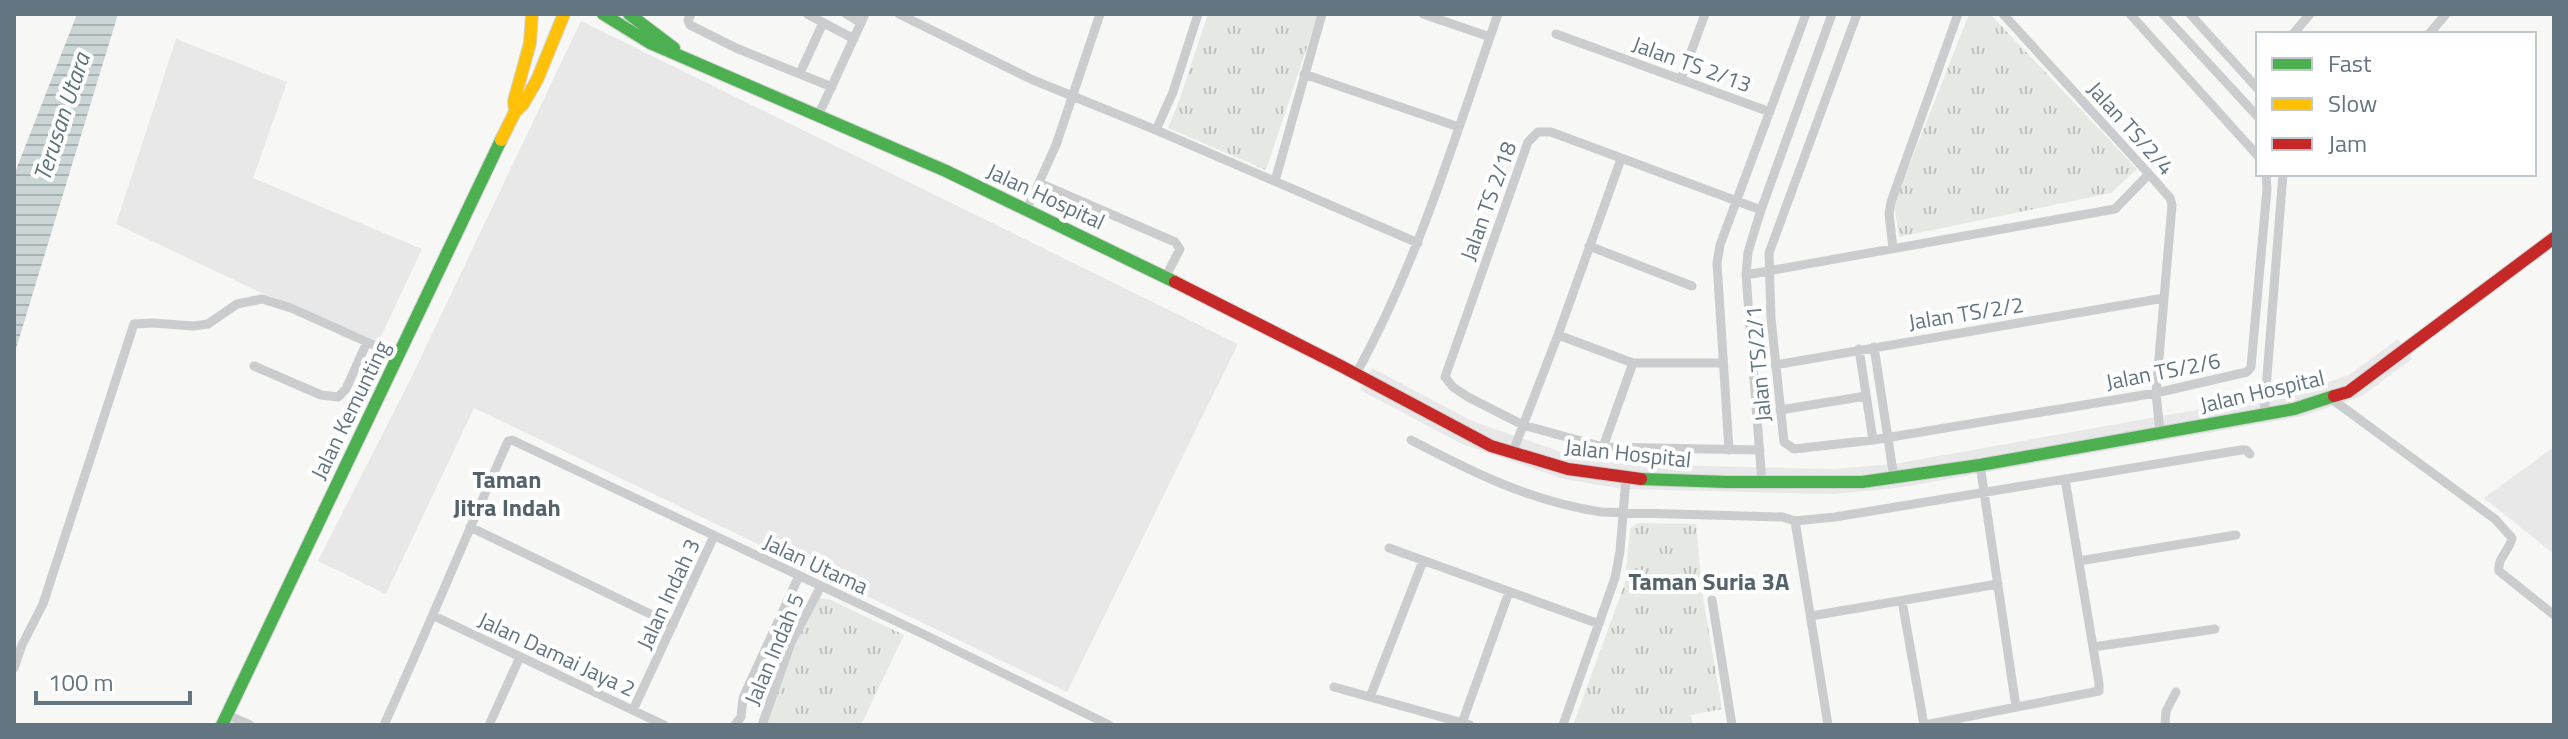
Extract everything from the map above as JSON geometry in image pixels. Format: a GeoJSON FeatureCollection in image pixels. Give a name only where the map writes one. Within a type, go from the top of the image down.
{"type":"FeatureCollection","features":[{"type":"Feature","properties":{"kind":"street","name":"Jalan Kemunting"},"geometry":{"type":"LineString","coordinates":[[515,112],[514,101],[533,29],[532,14]]}},
{"type":"Feature","properties":{"kind":"street","name":"Jalan Kemunting"},"geometry":{"type":"LineString","coordinates":[[224,720],[515,112],[523,106],[530,92],[564,14]]}},
{"type":"Feature","properties":{"kind":"street","name":"Jalan Hospital"},"geometry":{"type":"LineString","coordinates":[[603,14],[650,43],[1027,209],[1166,276],[1469,436],[1512,454],[1568,469],[1626,478],[1762,483],[1842,483],[1894,478],[2294,409],[2348,392],[2554,238]]}},
{"type":"Feature","properties":{"kind":"street","name":"Jalan Hospital"},"geometry":{"type":"LineString","coordinates":[[629,14],[682,55]]}},
{"type":"Feature","properties":{"kind":"street"},"geometry":{"type":"LineString","coordinates":[[691,14],[688,20],[690,25],[748,53],[832,87]]}},
{"type":"Feature","properties":{"kind":"street"},"geometry":{"type":"LineString","coordinates":[[807,14],[854,39]]}},
{"type":"Feature","properties":{"kind":"street"},"geometry":{"type":"LineString","coordinates":[[818,116],[863,18],[846,14]]}},
{"type":"Feature","properties":{"kind":"street"},"geometry":{"type":"LineString","coordinates":[[899,14],[1073,98],[1156,130],[1418,243]]}},
{"type":"Feature","properties":{"kind":"street"},"geometry":{"type":"LineString","coordinates":[[1027,209],[1073,98],[1100,14]]}},
{"type":"Feature","properties":{"kind":"street"},"geometry":{"type":"LineString","coordinates":[[1156,130],[1173,92],[1198,14]]}},
{"type":"Feature","properties":{"kind":"street"},"geometry":{"type":"LineString","coordinates":[[1275,181],[1322,14]]}},
{"type":"Feature","properties":{"kind":"street"},"geometry":{"type":"LineString","coordinates":[[1423,14],[1490,37]]}},
{"type":"Feature","properties":{"kind":"street"},"geometry":{"type":"LineString","coordinates":[[1356,374],[1392,306],[1418,243],[1498,14]]}},
{"type":"Feature","properties":{"kind":"street"},"geometry":{"type":"LineString","coordinates":[[1681,79],[1705,14]]}},
{"type":"Feature","properties":{"kind":"street"},"geometry":{"type":"LineString","coordinates":[[1729,450],[1718,255],[1806,14]]}},
{"type":"Feature","properties":{"kind":"street"},"geometry":{"type":"LineString","coordinates":[[1762,483],[1746,275],[1748,252],[1832,14]]}},
{"type":"Feature","properties":{"kind":"street"},"geometry":{"type":"LineString","coordinates":[[1768,270],[1770,248],[1857,14]]}},
{"type":"Feature","properties":{"kind":"street"},"geometry":{"type":"LineString","coordinates":[[1893,248],[1889,214],[1891,202],[1958,14]]}},
{"type":"Feature","properties":{"kind":"street","name":"Jalan TS/2/4"},"geometry":{"type":"LineString","coordinates":[[2003,14],[2149,174],[2172,205],[2156,393],[2160,433]]}},
{"type":"Feature","properties":{"kind":"street"},"geometry":{"type":"LineString","coordinates":[[2130,14],[2256,154]]}},
{"type":"Feature","properties":{"kind":"street"},"geometry":{"type":"LineString","coordinates":[[2163,14],[2256,115]]}},
{"type":"Feature","properties":{"kind":"street"},"geometry":{"type":"LineString","coordinates":[[2190,14],[2256,82],[2239,96]]}},
{"type":"Feature","properties":{"kind":"street"},"geometry":{"type":"LineString","coordinates":[[2295,32],[2310,14]]}},
{"type":"Feature","properties":{"kind":"street"},"geometry":{"type":"LineString","coordinates":[[2431,32],[2446,14]]}},
{"type":"Feature","properties":{"kind":"street"},"geometry":{"type":"LineString","coordinates":[[800,73],[823,23]]}},
{"type":"Feature","properties":{"kind":"street","name":"Jalan TS 2/13"},"geometry":{"type":"LineString","coordinates":[[1556,34],[1770,112]]}},
{"type":"Feature","properties":{"kind":"street"},"geometry":{"type":"LineString","coordinates":[[1304,74],[1459,127]]}},
{"type":"Feature","properties":{"kind":"street","name":"Jalan TS 2/18"},"geometry":{"type":"LineString","coordinates":[[1760,450],[1603,447],[1523,425],[1453,387],[1445,373],[1528,142],[1538,132],[1551,132],[1761,210]]}},
{"type":"Feature","properties":{"kind":"street"},"geometry":{"type":"LineString","coordinates":[[1512,454],[1621,159]]}},
{"type":"Feature","properties":{"kind":"street"},"geometry":{"type":"LineString","coordinates":[[1746,275],[2115,209],[2149,174]]}},
{"type":"Feature","properties":{"kind":"street","name":"Jalan TS/2/6"},"geometry":{"type":"LineString","coordinates":[[1888,437],[2156,393],[2250,371],[2266,176]]}},
{"type":"Feature","properties":{"kind":"street"},"geometry":{"type":"LineString","coordinates":[[2264,414],[2283,176]]}},
{"type":"Feature","properties":{"kind":"street"},"geometry":{"type":"LineString","coordinates":[[1039,183],[1175,242],[1180,249],[1166,276]]}},
{"type":"Feature","properties":{"kind":"street"},"geometry":{"type":"LineString","coordinates":[[1589,246],[1692,286]]}},
{"type":"Feature","properties":{"kind":"street","name":"Jalan TS/2/1"},"geometry":{"type":"LineString","coordinates":[[1768,270],[1784,442],[1794,449],[1888,437]]}},
{"type":"Feature","properties":{"kind":"street","name":"Jalan TS/2/2"},"geometry":{"type":"LineString","coordinates":[[1775,365],[2164,298]]}},
{"type":"Feature","properties":{"kind":"street"},"geometry":{"type":"LineString","coordinates":[[14,668],[43,604],[134,324],[208,324],[237,304],[262,299],[291,308],[398,356]]}},
{"type":"Feature","properties":{"kind":"street"},"geometry":{"type":"LineString","coordinates":[[1558,335],[1633,363],[1722,363]]}},
{"type":"Feature","properties":{"kind":"street"},"geometry":{"type":"LineString","coordinates":[[254,366],[321,395],[338,397],[346,389],[367,342]]}},
{"type":"Feature","properties":{"kind":"street"},"geometry":{"type":"LineString","coordinates":[[1874,347],[1894,478]]}},
{"type":"Feature","properties":{"kind":"street"},"geometry":{"type":"LineString","coordinates":[[1859,349],[1873,440]]}},
{"type":"Feature","properties":{"kind":"street"},"geometry":{"type":"LineString","coordinates":[[1603,447],[1633,363]]}},
{"type":"Feature","properties":{"kind":"street"},"geometry":{"type":"LineString","coordinates":[[1780,410],[1866,396]]}},
{"type":"Feature","properties":{"kind":"street"},"geometry":{"type":"LineString","coordinates":[[2329,397],[2495,519],[2512,538],[2499,562],[2499,571],[2554,615]]}},
{"type":"Feature","properties":{"kind":"street","name":"Jalan Utama"},"geometry":{"type":"LineString","coordinates":[[470,527],[508,441],[512,440],[821,586],[1095,722],[1109,725]]}},
{"type":"Feature","properties":{"kind":"street"},"geometry":{"type":"LineString","coordinates":[[1411,440],[1477,475],[1517,491],[1574,507],[1624,513],[1783,517],[1795,521],[2241,450],[2250,454]]}},
{"type":"Feature","properties":{"kind":"street"},"geometry":{"type":"LineString","coordinates":[[1980,465],[2016,707]]}},
{"type":"Feature","properties":{"kind":"street"},"geometry":{"type":"LineString","coordinates":[[1563,725],[1615,578],[1626,478]]}},
{"type":"Feature","properties":{"kind":"street"},"geometry":{"type":"LineString","coordinates":[[1902,601],[1925,725],[2099,691],[2065,479]]}},
{"type":"Feature","properties":{"kind":"street"},"geometry":{"type":"LineString","coordinates":[[1795,521],[1828,725]]}},
{"type":"Feature","properties":{"kind":"street"},"geometry":{"type":"LineString","coordinates":[[384,725],[434,616],[470,527],[673,625]]}},
{"type":"Feature","properties":{"kind":"street"},"geometry":{"type":"LineString","coordinates":[[2079,561],[2236,535]]}},
{"type":"Feature","properties":{"kind":"street","name":"Jalan Indah 3"},"geometry":{"type":"LineString","coordinates":[[633,710],[714,536]]}},
{"type":"Feature","properties":{"kind":"street"},"geometry":{"type":"LineString","coordinates":[[1389,548],[1599,624]]}},
{"type":"Feature","properties":{"kind":"street"},"geometry":{"type":"LineString","coordinates":[[1370,697],[1423,561]]}},
{"type":"Feature","properties":{"kind":"street"},"geometry":{"type":"LineString","coordinates":[[735,725],[741,717],[743,698],[799,576]]}},
{"type":"Feature","properties":{"kind":"street"},"geometry":{"type":"LineString","coordinates":[[1811,616],[1998,584]]}},
{"type":"Feature","properties":{"kind":"street","name":"Jalan Indah 5"},"geometry":{"type":"LineString","coordinates":[[762,725],[791,643],[821,586]]}},
{"type":"Feature","properties":{"kind":"street"},"geometry":{"type":"LineString","coordinates":[[1334,687],[1466,724],[1509,592]]}},
{"type":"Feature","properties":{"kind":"street"},"geometry":{"type":"LineString","coordinates":[[1712,600],[1732,725]]}},
{"type":"Feature","properties":{"kind":"street","name":"Jalan Damai Jaya 2"},"geometry":{"type":"LineString","coordinates":[[434,616],[664,725]]}},
{"type":"Feature","properties":{"kind":"street"},"geometry":{"type":"LineString","coordinates":[[2093,647],[2215,629]]}},
{"type":"Feature","properties":{"kind":"street"},"geometry":{"type":"LineString","coordinates":[[772,634],[791,643]]}},
{"type":"Feature","properties":{"kind":"street"},"geometry":{"type":"LineString","coordinates":[[489,725],[520,657]]}},
{"type":"Feature","properties":{"kind":"street"},"geometry":{"type":"LineString","coordinates":[[2165,725],[2166,711],[2176,692]]}},
{"type":"Feature","properties":{"kind":"street"},"geometry":{"type":"LineString","coordinates":[[224,720],[249,725]]}},
{"type":"Feature","properties":{"kind":"shaded area"},"geometry":{"type":"Polygon","coordinates":[[[581,21],[1238,344],[1067,692],[474,408],[386,594],[318,561],[411,378],[581,21]]]}},
{"type":"Feature","properties":{"kind":"shaded area"},"geometry":{"type":"Polygon","coordinates":[[[176,39],[287,82],[253,178],[422,249],[376,347],[116,224],[176,39]]]}},
{"type":"Feature","properties":{"kind":"shaded area"},"geometry":{"type":"Polygon","coordinates":[[[2398,339],[2412,359],[2362,396],[2303,416],[1897,488],[1834,494],[1623,489],[1564,479],[1462,444],[1360,390],[1372,368],[1472,421],[1570,455],[1626,464],[1833,469],[1894,464],[2297,392],[2349,375],[2398,339]]]}},
{"type":"Feature","properties":{"kind":"shaded area"},"geometry":{"type":"Polygon","coordinates":[[[2554,447],[2554,554],[2484,498],[2554,447]]]}},
{"type":"Feature","properties":{"kind":"green space"},"geometry":{"type":"Polygon","coordinates":[[[1208,14],[1318,14],[1266,170],[1168,128],[1208,14]]]}},
{"type":"Feature","properties":{"kind":"green space"},"geometry":{"type":"Polygon","coordinates":[[[1969,14],[1990,14],[2137,169],[2111,193],[1899,237],[1894,204],[1969,14]]]}},
{"type":"Feature","properties":{"kind":"green space"},"geometry":{"type":"Polygon","coordinates":[[[1637,523],[1696,524],[1703,597],[1722,709],[1691,715],[1693,725],[1573,725],[1625,583],[1630,529],[1637,523]]]}},
{"type":"Feature","properties":{"kind":"green space"},"geometry":{"type":"Polygon","coordinates":[[[819,598],[831,600],[904,635],[861,725],[766,725],[786,663],[819,598]]]}},
{"type":"Feature","properties":{"kind":"water","name":"Terusan Utara"},"geometry":{"type":"Polygon","coordinates":[[[77,14],[118,14],[14,355],[14,175],[77,14]]]}},
{"type":"Feature","properties":{"kind":"traffic: fast"},"geometry":{"type":"LineString","coordinates":[[603,14],[650,43],[946,171],[1175,282]]}},
{"type":"Feature","properties":{"kind":"traffic: fast"},"geometry":{"type":"LineString","coordinates":[[629,14],[674,48]]}},
{"type":"Feature","properties":{"kind":"traffic: fast"},"geometry":{"type":"LineString","coordinates":[[222,725],[501,140]]}},
{"type":"Feature","properties":{"kind":"traffic: fast"},"geometry":{"type":"LineString","coordinates":[[1641,479],[1862,482],[1980,465],[2294,409],[2334,396]]}},
{"type":"Feature","properties":{"kind":"traffic: slow"},"geometry":{"type":"LineString","coordinates":[[515,112],[514,101],[530,43],[532,14]]}},
{"type":"Feature","properties":{"kind":"traffic: slow"},"geometry":{"type":"LineString","coordinates":[[501,140],[515,112],[537,80],[564,14]]}},
{"type":"Feature","properties":{"kind":"traffic: jam"},"geometry":{"type":"LineString","coordinates":[[2334,396],[2348,392],[2554,238]]}},
{"type":"Feature","properties":{"kind":"traffic: jam"},"geometry":{"type":"LineString","coordinates":[[1175,282],[1491,446],[1568,469],[1641,479]]}},
{"type":"Feature","properties":{"kind":"district","name":"Taman Jitra Indah"},"geometry":{"type":"Point","coordinates":[507,494]}},
{"type":"Feature","properties":{"kind":"district","name":"Taman Suria 3A"},"geometry":{"type":"Point","coordinates":[1709,582]}}]}
